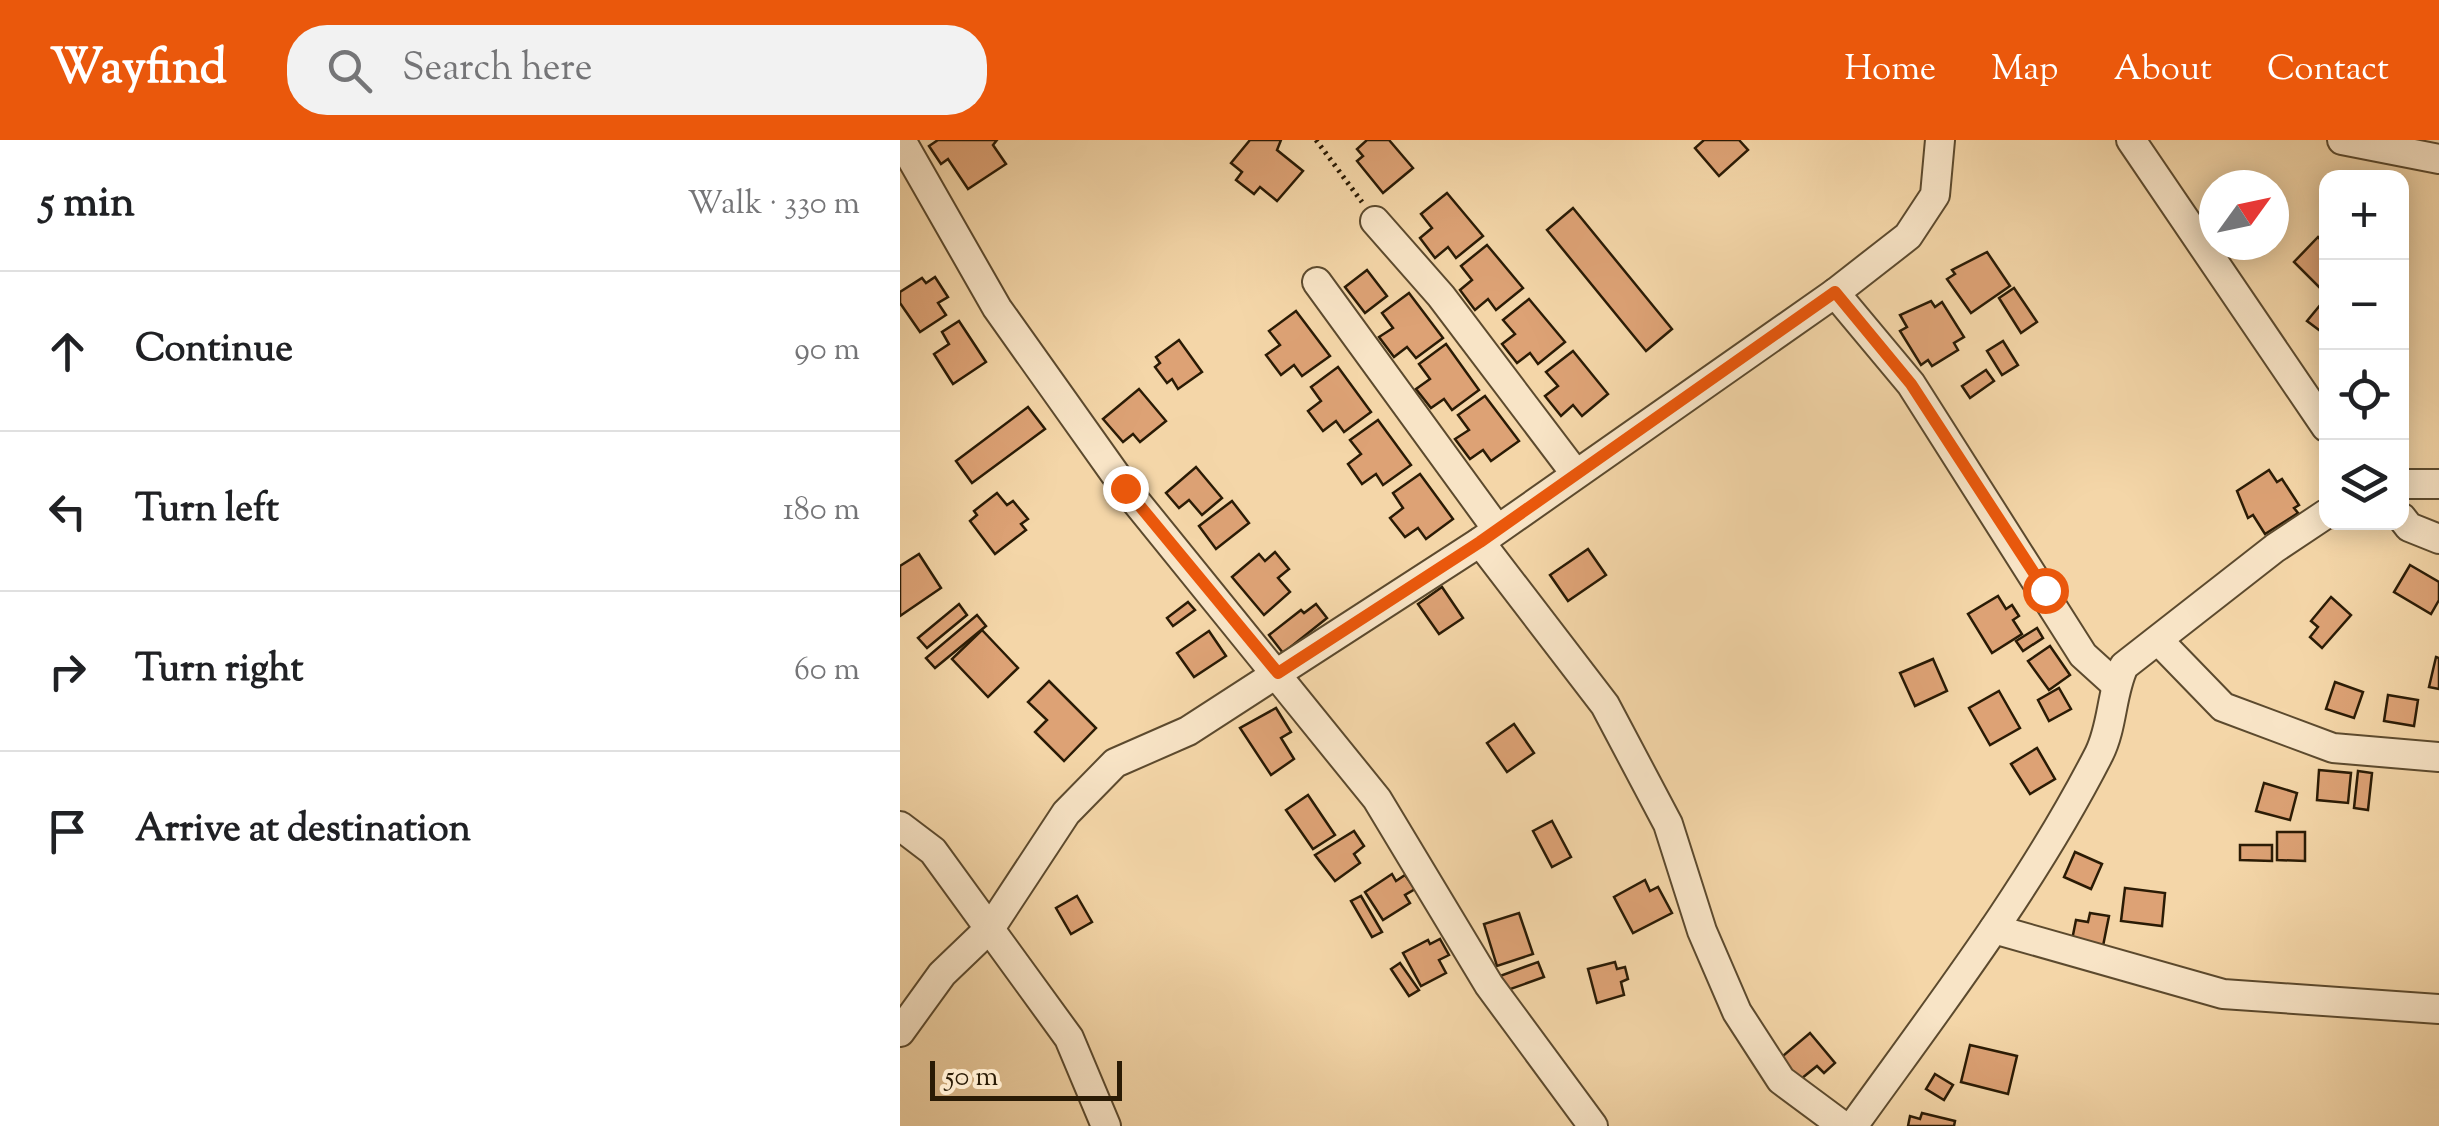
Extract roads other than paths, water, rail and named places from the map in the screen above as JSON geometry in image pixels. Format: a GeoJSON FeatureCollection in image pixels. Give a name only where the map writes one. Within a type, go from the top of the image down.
{"type":"FeatureCollection","features":[{"type":"Feature","properties":{"kind":"street"},"geometry":{"type":"LineString","coordinates":[[901,140],[997,308],[1125,488],[1377,799],[1490,985],[1593,1126]]}},
{"type":"Feature","properties":{"kind":"street"},"geometry":{"type":"LineString","coordinates":[[900,1032],[942,974],[990,926],[1066,813],[1115,763],[1188,731],[1489,535],[1835,292],[1908,236],[1935,195],[1940,140]]}},
{"type":"Feature","properties":{"kind":"street"},"geometry":{"type":"LineString","coordinates":[[2131,140],[2319,417]]}},
{"type":"Feature","properties":{"kind":"street"},"geometry":{"type":"LineString","coordinates":[[2342,140],[2439,159]]}},
{"type":"Feature","properties":{"kind":"street"},"geometry":{"type":"LineString","coordinates":[[1375,220],[1441,296],[1575,473]]}},
{"type":"Feature","properties":{"kind":"street"},"geometry":{"type":"LineString","coordinates":[[1317,282],[1605,704],[1668,824],[1702,931],[1736,1012],[1781,1080],[1844,1126]]}},
{"type":"Feature","properties":{"kind":"street"},"geometry":{"type":"LineString","coordinates":[[1835,292],[1911,384],[2083,655],[2115,684]]}},
{"type":"Feature","properties":{"kind":"street"},"geometry":{"type":"LineString","coordinates":[[2409,484],[2439,484]]}},
{"type":"Feature","properties":{"kind":"street"},"geometry":{"type":"LineString","coordinates":[[1854,1126],[2021,892],[2101,749],[2115,684],[2124,666],[2275,548],[2319,519]]}},
{"type":"Feature","properties":{"kind":"street"},"geometry":{"type":"LineString","coordinates":[[2409,528],[2439,539]]}},
{"type":"Feature","properties":{"kind":"street"},"geometry":{"type":"LineString","coordinates":[[2158,641],[2223,707],[2333,748],[2439,758]]}},
{"type":"Feature","properties":{"kind":"street"},"geometry":{"type":"LineString","coordinates":[[900,826],[934,851],[1069,1038],[1106,1126]]}},
{"type":"Feature","properties":{"kind":"street"},"geometry":{"type":"LineString","coordinates":[[1994,929],[2223,994],[2439,1008]]}}]}
